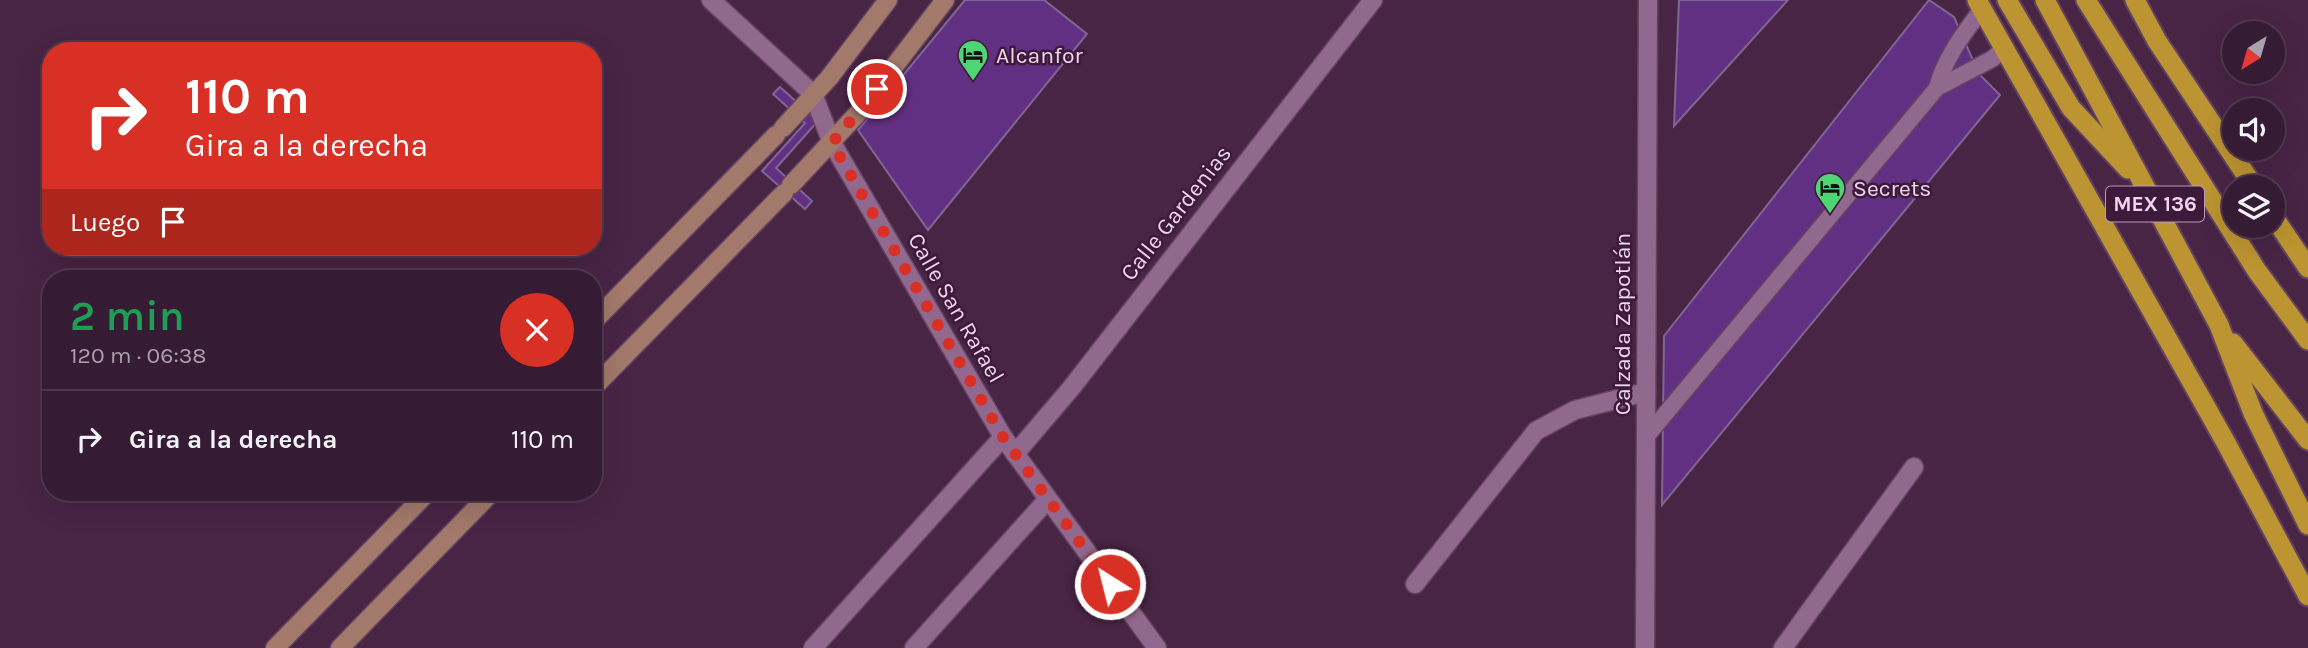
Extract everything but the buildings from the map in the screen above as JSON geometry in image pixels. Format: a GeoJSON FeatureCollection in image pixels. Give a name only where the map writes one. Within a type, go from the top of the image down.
{"type":"FeatureCollection","features":[{"type":"Feature","properties":{"kind":"highway"},"geometry":{"type":"LineString","coordinates":[[2007,0],[2071,108],[2148,191]]}},
{"type":"Feature","properties":{"kind":"highway","name":"MEX 136"},"geometry":{"type":"LineString","coordinates":[[2045,0],[2219,325],[2253,413],[2308,526]]}},
{"type":"Feature","properties":{"kind":"highway"},"geometry":{"type":"LineString","coordinates":[[2135,0],[2157,41],[2246,175]]}},
{"type":"Feature","properties":{"kind":"highway","name":"MEX 136"},"geometry":{"type":"LineString","coordinates":[[2086,1],[2257,271],[2308,340]]}},
{"type":"Feature","properties":{"kind":"highway"},"geometry":{"type":"LineString","coordinates":[[1980,4],[2308,596]]}},
{"type":"Feature","properties":{"kind":"highway"},"geometry":{"type":"LineString","coordinates":[[2285,234],[2308,268]]}},
{"type":"Feature","properties":{"kind":"highway"},"geometry":{"type":"LineString","coordinates":[[2219,325],[2308,440]]}},
{"type":"Feature","properties":{"kind":"main road"},"geometry":{"type":"LineString","coordinates":[[602,313],[829,78],[888,0]]}},
{"type":"Feature","properties":{"kind":"main road"},"geometry":{"type":"LineString","coordinates":[[602,379],[832,143],[945,0]]}},
{"type":"Feature","properties":{"kind":"main road"},"geometry":{"type":"LineString","coordinates":[[275,648],[419,501]]}},
{"type":"Feature","properties":{"kind":"main road"},"geometry":{"type":"LineString","coordinates":[[340,648],[483,501]]}},
{"type":"Feature","properties":{"kind":"street","name":"Calle San Rafael"},"geometry":{"type":"LineString","coordinates":[[711,0],[813,94],[832,143],[1003,437],[1157,648]]}},
{"type":"Feature","properties":{"kind":"street","name":"Calle Gardenias"},"geometry":{"type":"LineString","coordinates":[[1015,454],[1072,387],[1373,0]]}},
{"type":"Feature","properties":{"kind":"street","name":"Calzada Zapotlán"},"geometry":{"type":"LineString","coordinates":[[1645,648],[1648,0]]}},
{"type":"Feature","properties":{"kind":"street"},"geometry":{"type":"LineString","coordinates":[[1415,584],[1536,431],[1575,410],[1646,392]]}},
{"type":"Feature","properties":{"kind":"street"},"geometry":{"type":"LineString","coordinates":[[813,648],[1003,437]]}},
{"type":"Feature","properties":{"kind":"street"},"geometry":{"type":"LineString","coordinates":[[1783,648],[1914,467]]}},
{"type":"Feature","properties":{"kind":"street"},"geometry":{"type":"LineString","coordinates":[[914,648],[1048,499]]}},
{"type":"Feature","properties":{"kind":"lane"},"geometry":{"type":"LineString","coordinates":[[1937,88],[1940,74],[1980,4]]}},
{"type":"Feature","properties":{"kind":"lane"},"geometry":{"type":"LineString","coordinates":[[1646,437],[1937,88],[1992,59],[2004,49]]}},
{"type":"Feature","properties":{"kind":"place","name":"Alcanfor"},"geometry":{"type":"Point","coordinates":[973,82]}},
{"type":"Feature","properties":{"kind":"place","name":"Secrets"},"geometry":{"type":"Point","coordinates":[1830,215]}},
{"type":"Feature","properties":{"kind":"route"},"geometry":{"type":"LineString","coordinates":[[877,89],[832,143],[1003,437],[1110,584]]}}]}
